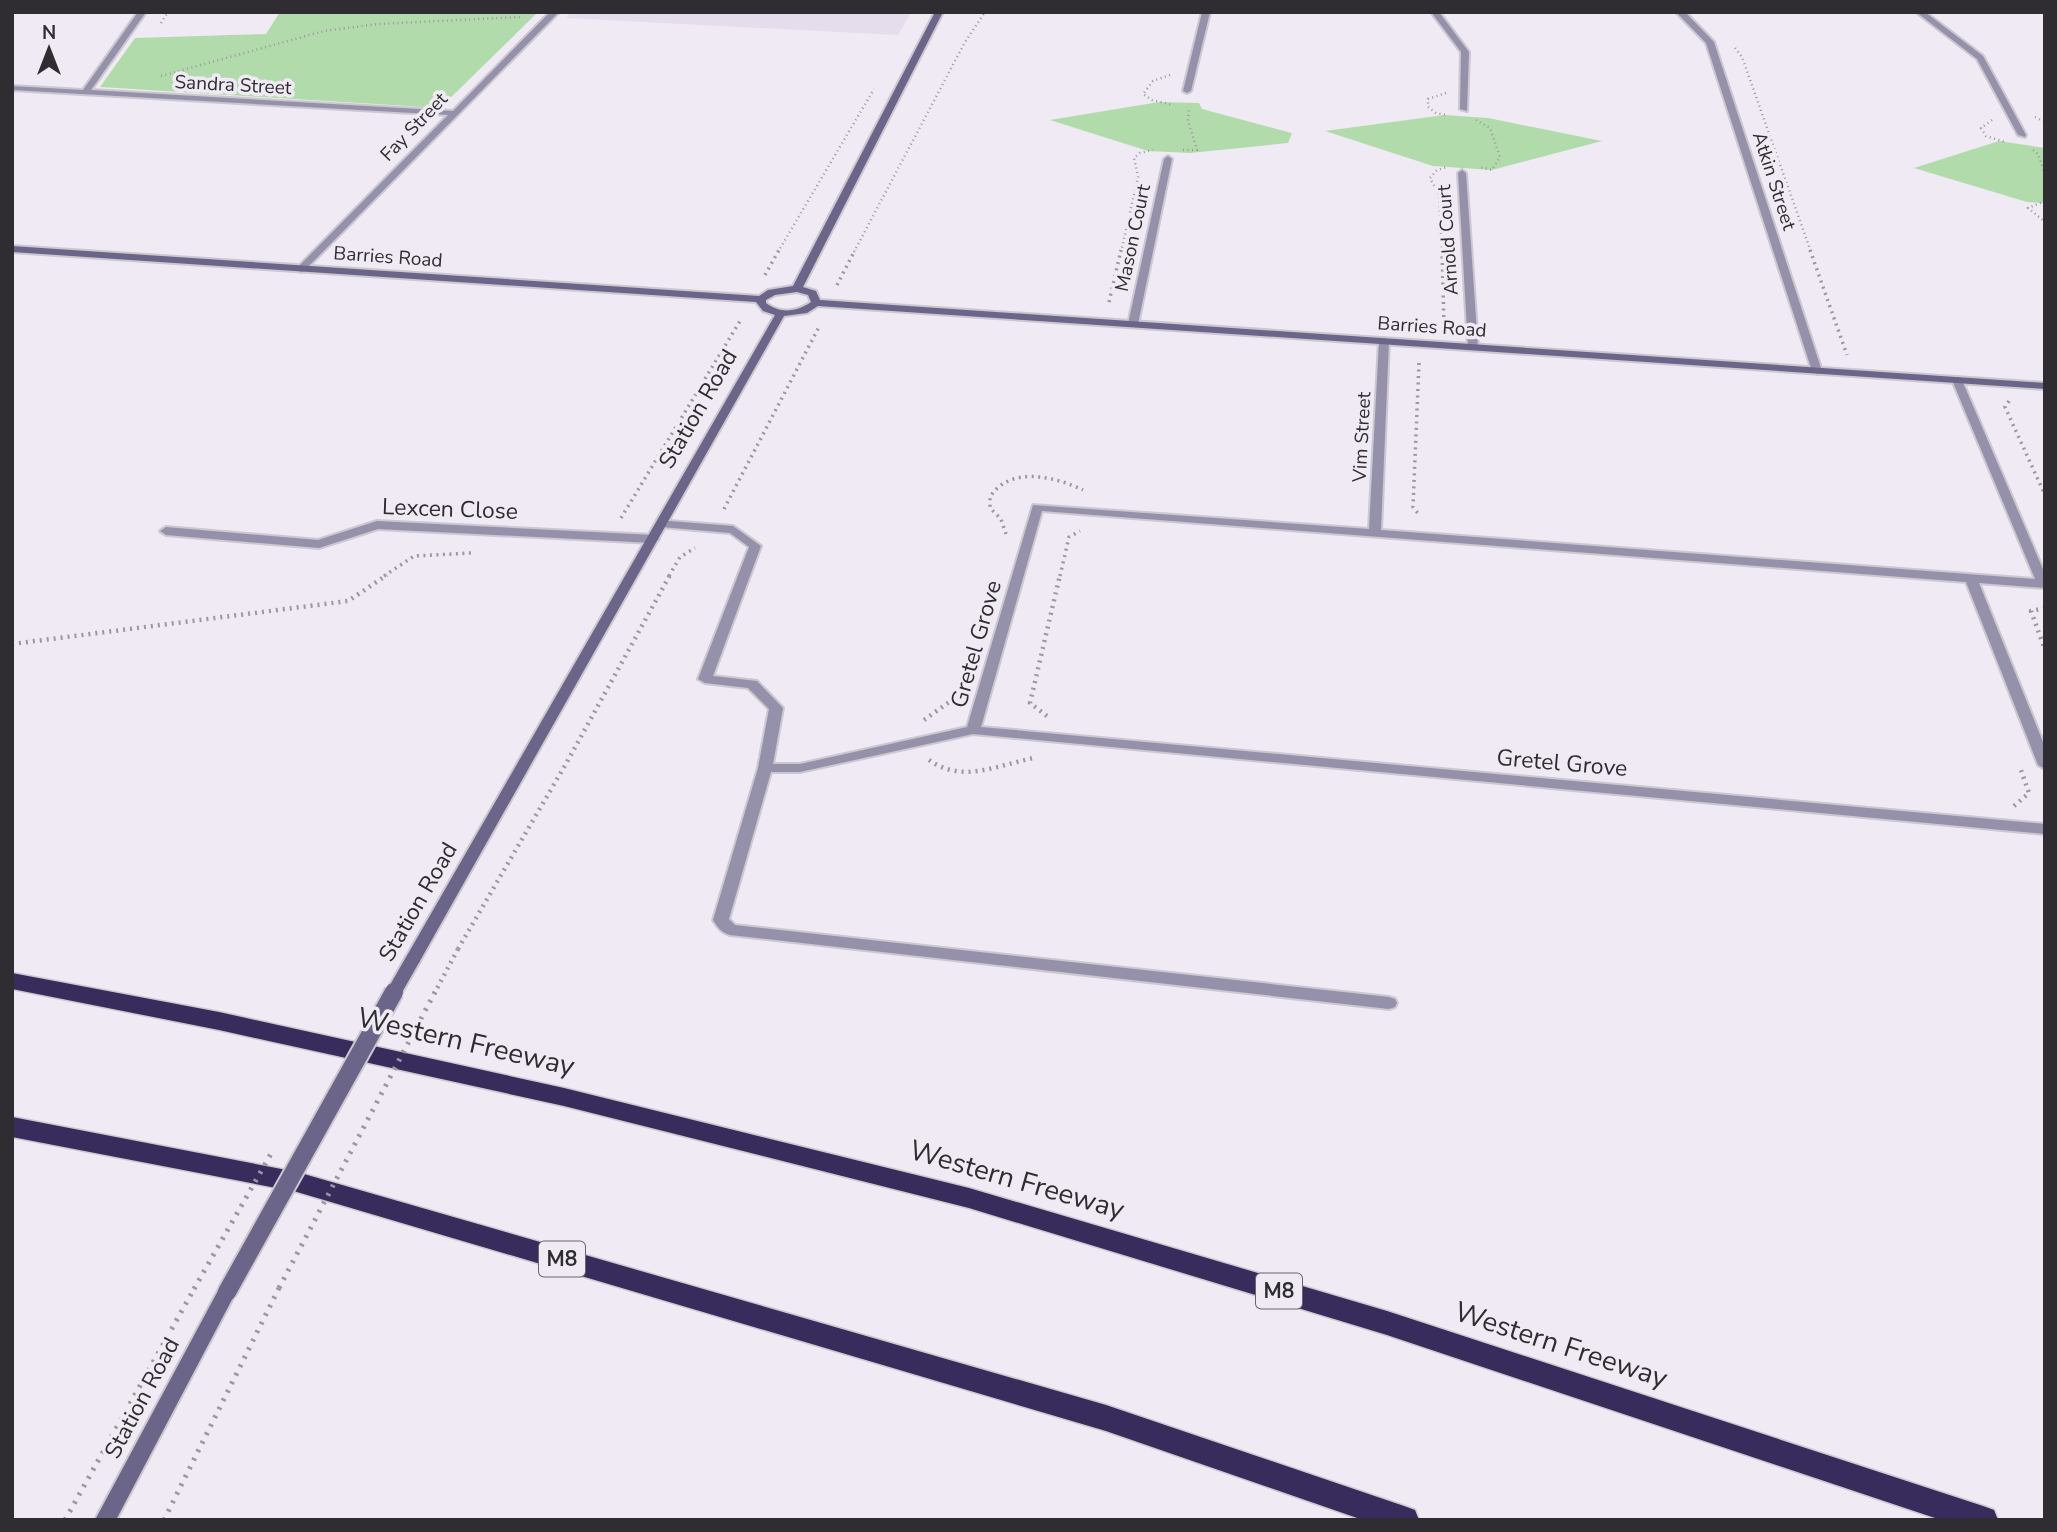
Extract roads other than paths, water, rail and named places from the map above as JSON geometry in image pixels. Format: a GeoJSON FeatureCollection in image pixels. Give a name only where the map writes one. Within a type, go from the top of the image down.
{"type":"FeatureCollection","features":[{"type":"Feature","properties":{"kind":"highway","name":"Western Freeway"},"geometry":{"type":"LineString","coordinates":[[12,981],[219,1021],[564,1097],[969,1198],[1387,1324],[1983,1520]]}},
{"type":"Feature","properties":{"kind":"highway","name":"M8"},"geometry":{"type":"LineString","coordinates":[[12,1127],[297,1182],[1106,1418],[1404,1520]]}},
{"type":"Feature","properties":{"kind":"street"},"geometry":{"type":"LineString","coordinates":[[85,92],[142,12]]}},
{"type":"Feature","properties":{"kind":"street","name":"Fay Street"},"geometry":{"type":"LineString","coordinates":[[301,269],[452,113],[555,12]]}},
{"type":"Feature","properties":{"kind":"street"},"geometry":{"type":"LineString","coordinates":[[797,289],[939,12]]}},
{"type":"Feature","properties":{"kind":"street"},"geometry":{"type":"LineString","coordinates":[[1187,91],[1206,12]]}},
{"type":"Feature","properties":{"kind":"street"},"geometry":{"type":"LineString","coordinates":[[1435,12],[1465,52],[1464,109]]}},
{"type":"Feature","properties":{"kind":"street","name":"Atkin Street"},"geometry":{"type":"LineString","coordinates":[[1680,12],[1710,42],[1817,371]]}},
{"type":"Feature","properties":{"kind":"street"},"geometry":{"type":"LineString","coordinates":[[1920,12],[1980,58],[2022,135]]}},
{"type":"Feature","properties":{"kind":"street","name":"Sandra Street"},"geometry":{"type":"LineString","coordinates":[[12,88],[452,113]]}},
{"type":"Feature","properties":{"kind":"street","name":"Mason Court"},"geometry":{"type":"LineString","coordinates":[[1133,324],[1168,159]]}},
{"type":"Feature","properties":{"kind":"street","name":"Arnold Court"},"geometry":{"type":"LineString","coordinates":[[1459,169],[1473,347]]}},
{"type":"Feature","properties":{"kind":"street","name":"Barries Road"},"geometry":{"type":"LineString","coordinates":[[12,249],[761,299]]}},
{"type":"Feature","properties":{"kind":"street"},"geometry":{"type":"LineString","coordinates":[[797,289],[812,293],[816,296],[816,303],[804,311],[781,313],[764,308],[761,299],[772,292],[797,289]]}},
{"type":"Feature","properties":{"kind":"street","name":"Barries Road"},"geometry":{"type":"LineString","coordinates":[[816,303],[2045,386]]}},
{"type":"Feature","properties":{"kind":"street","name":"Station Road"},"geometry":{"type":"LineString","coordinates":[[105,1520],[227,1292],[413,959],[781,313]]}},
{"type":"Feature","properties":{"kind":"street","name":"Vim Street"},"geometry":{"type":"LineString","coordinates":[[1375,534],[1384,341]]}},
{"type":"Feature","properties":{"kind":"street"},"geometry":{"type":"LineString","coordinates":[[1957,380],[2044,584]]}},
{"type":"Feature","properties":{"kind":"street","name":"Gretel Grove"},"geometry":{"type":"LineString","coordinates":[[2044,584],[1037,507],[973,730],[2045,829]]}},
{"type":"Feature","properties":{"kind":"street"},"geometry":{"type":"LineString","coordinates":[[662,523],[733,530],[755,546],[705,679],[752,684],[776,708],[765,768],[721,920],[730,930],[1389,1003]]}},
{"type":"Feature","properties":{"kind":"street","name":"Lexcen Close"},"geometry":{"type":"LineString","coordinates":[[166,531],[319,544],[377,525],[653,539]]}},
{"type":"Feature","properties":{"kind":"street"},"geometry":{"type":"LineString","coordinates":[[1971,579],[2045,765]]}},
{"type":"Feature","properties":{"kind":"street"},"geometry":{"type":"LineString","coordinates":[[765,768],[800,768],[973,730]]}}]}
